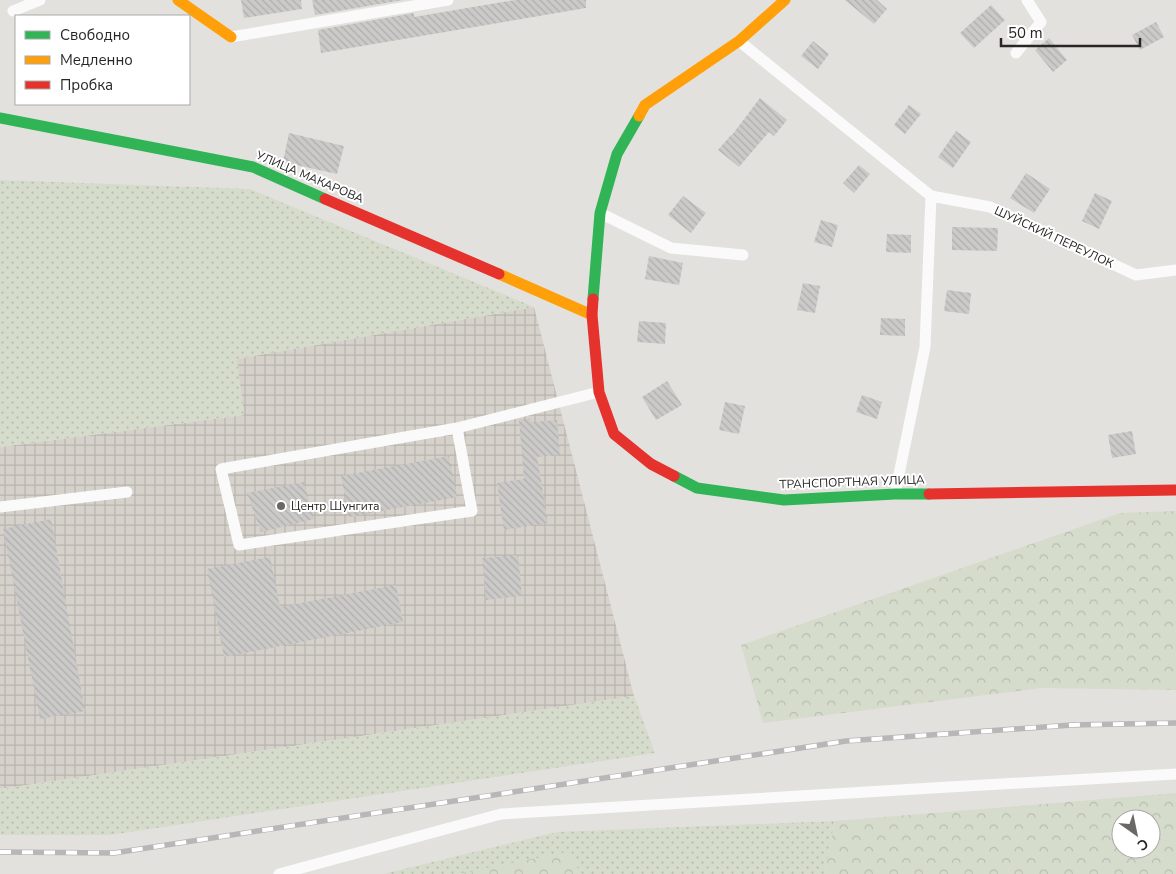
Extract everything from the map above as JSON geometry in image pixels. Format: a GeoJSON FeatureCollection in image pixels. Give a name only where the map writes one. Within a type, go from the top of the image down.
{"type":"FeatureCollection","features":[{"type":"Feature","properties":{"kind":"main road"},"geometry":{"type":"LineString","coordinates":[[178,0],[231,37]]}},
{"type":"Feature","properties":{"kind":"main road","name":"ТРАНСПОРТНАЯ УЛИЦА"},"geometry":{"type":"LineString","coordinates":[[786,0],[739,41],[645,105],[617,154],[600,213],[592,315],[599,392],[614,434],[651,464],[697,488],[784,500],[895,494],[1176,490]]}},
{"type":"Feature","properties":{"kind":"main road","name":"УЛИЦА МАКАРОВА"},"geometry":{"type":"LineString","coordinates":[[0,118],[253,166],[592,315]]}},
{"type":"Feature","properties":{"kind":"lane"},"geometry":{"type":"LineString","coordinates":[[13,11],[40,0]]}},
{"type":"Feature","properties":{"kind":"lane"},"geometry":{"type":"LineString","coordinates":[[231,37],[448,0]]}},
{"type":"Feature","properties":{"kind":"lane"},"geometry":{"type":"LineString","coordinates":[[1016,53],[1041,22],[1027,0]]}},
{"type":"Feature","properties":{"kind":"lane"},"geometry":{"type":"LineString","coordinates":[[739,41],[932,196],[924,347],[895,494]]}},
{"type":"Feature","properties":{"kind":"lane","name":"ШУЙСКИЙ ПЕРЕУЛОК"},"geometry":{"type":"LineString","coordinates":[[932,196],[990,207],[1136,275],[1176,270]]}},
{"type":"Feature","properties":{"kind":"lane"},"geometry":{"type":"LineString","coordinates":[[600,213],[671,248],[743,255]]}},
{"type":"Feature","properties":{"kind":"lane"},"geometry":{"type":"LineString","coordinates":[[457,428],[472,511],[239,544],[221,470],[457,428],[599,392]]}},
{"type":"Feature","properties":{"kind":"lane"},"geometry":{"type":"LineString","coordinates":[[0,507],[127,492]]}},
{"type":"Feature","properties":{"kind":"lane"},"geometry":{"type":"LineString","coordinates":[[279,874],[501,814],[1176,774]]}},
{"type":"Feature","properties":{"kind":"shaded area"},"geometry":{"type":"Polygon","coordinates":[[[534,307],[634,696],[0,789],[0,447],[244,415],[236,359],[534,307]]]}},
{"type":"Feature","properties":{"kind":"green space"},"geometry":{"type":"Polygon","coordinates":[[[0,180],[250,189],[534,307],[237,359],[244,415],[0,447],[0,180]]]}},
{"type":"Feature","properties":{"kind":"green space"},"geometry":{"type":"Polygon","coordinates":[[[1176,511],[1176,690],[1041,688],[763,723],[741,645],[1120,513],[1176,511]]]}},
{"type":"Feature","properties":{"kind":"green space"},"geometry":{"type":"Polygon","coordinates":[[[634,696],[655,753],[110,835],[0,835],[0,789],[634,696]]]}},
{"type":"Feature","properties":{"kind":"green space"},"geometry":{"type":"Polygon","coordinates":[[[1176,793],[1176,874],[824,874],[835,821],[1176,793]]]}},
{"type":"Feature","properties":{"kind":"green space"},"geometry":{"type":"Polygon","coordinates":[[[835,821],[824,874],[383,874],[557,832],[835,821]]]}},
{"type":"Feature","properties":{"kind":"green space"},"geometry":{"type":"Polygon","coordinates":[[[571,851],[580,874],[457,874],[571,851]]]}},
{"type":"Feature","properties":{"kind":"building"},"geometry":{"type":"Polygon","coordinates":[[[241,0],[301,0],[302,9],[244,18],[241,0]]]}},
{"type":"Feature","properties":{"kind":"building"},"geometry":{"type":"Polygon","coordinates":[[[312,0],[403,0],[315,15],[312,0]]]}},
{"type":"Feature","properties":{"kind":"building"},"geometry":{"type":"Polygon","coordinates":[[[515,0],[586,0],[586,8],[321,53],[318,30],[414,13],[414,17],[515,0]]]}},
{"type":"Feature","properties":{"kind":"building"},"geometry":{"type":"Polygon","coordinates":[[[845,0],[877,0],[887,9],[874,24],[845,0]]]}},
{"type":"Feature","properties":{"kind":"building"},"geometry":{"type":"Polygon","coordinates":[[[991,5],[1005,20],[974,48],[960,33],[991,5]]]}},
{"type":"Feature","properties":{"kind":"building"},"geometry":{"type":"Polygon","coordinates":[[[1156,22],[1164,37],[1140,50],[1132,35],[1156,22]]]}},
{"type":"Feature","properties":{"kind":"building"},"geometry":{"type":"Polygon","coordinates":[[[1049,38],[1067,60],[1053,72],[1035,50],[1049,38]]]}},
{"type":"Feature","properties":{"kind":"building"},"geometry":{"type":"Polygon","coordinates":[[[813,41],[829,54],[818,69],[801,56],[813,41]]]}},
{"type":"Feature","properties":{"kind":"building"},"geometry":{"type":"Polygon","coordinates":[[[760,98],[787,120],[774,136],[769,132],[739,167],[718,150],[760,98]]]}},
{"type":"Feature","properties":{"kind":"building"},"geometry":{"type":"Polygon","coordinates":[[[909,105],[921,114],[905,134],[894,125],[909,105]]]}},
{"type":"Feature","properties":{"kind":"building"},"geometry":{"type":"Polygon","coordinates":[[[956,131],[971,142],[953,168],[938,157],[956,131]]]}},
{"type":"Feature","properties":{"kind":"building"},"geometry":{"type":"Polygon","coordinates":[[[289,133],[344,146],[337,174],[283,162],[289,133]]]}},
{"type":"Feature","properties":{"kind":"building"},"geometry":{"type":"Polygon","coordinates":[[[859,165],[870,174],[854,193],[843,183],[859,165]]]}},
{"type":"Feature","properties":{"kind":"building"},"geometry":{"type":"Polygon","coordinates":[[[1026,173],[1050,189],[1034,213],[1010,198],[1026,173]]]}},
{"type":"Feature","properties":{"kind":"building"},"geometry":{"type":"Polygon","coordinates":[[[1095,193],[1112,201],[1099,229],[1082,221],[1095,193]]]}},
{"type":"Feature","properties":{"kind":"building"},"geometry":{"type":"Polygon","coordinates":[[[683,196],[706,213],[691,233],[668,215],[683,196]]]}},
{"type":"Feature","properties":{"kind":"building"},"geometry":{"type":"Polygon","coordinates":[[[821,220],[838,225],[832,247],[814,242],[821,220]]]}},
{"type":"Feature","properties":{"kind":"building"},"geometry":{"type":"Polygon","coordinates":[[[952,227],[998,228],[997,251],[952,250],[952,227]]]}},
{"type":"Feature","properties":{"kind":"building"},"geometry":{"type":"Polygon","coordinates":[[[887,234],[911,235],[911,253],[886,252],[887,234]]]}},
{"type":"Feature","properties":{"kind":"building"},"geometry":{"type":"Polygon","coordinates":[[[649,256],[683,263],[679,285],[645,279],[649,256]]]}},
{"type":"Feature","properties":{"kind":"building"},"geometry":{"type":"Polygon","coordinates":[[[803,283],[820,286],[815,313],[797,310],[803,283]]]}},
{"type":"Feature","properties":{"kind":"building"},"geometry":{"type":"Polygon","coordinates":[[[947,290],[971,293],[969,314],[944,311],[947,290]]]}},
{"type":"Feature","properties":{"kind":"building"},"geometry":{"type":"Polygon","coordinates":[[[881,318],[905,319],[905,336],[880,335],[881,318]]]}},
{"type":"Feature","properties":{"kind":"building"},"geometry":{"type":"Polygon","coordinates":[[[639,321],[666,323],[665,344],[637,342],[639,321]]]}},
{"type":"Feature","properties":{"kind":"building"},"geometry":{"type":"Polygon","coordinates":[[[667,381],[682,405],[656,420],[642,397],[667,381]]]}},
{"type":"Feature","properties":{"kind":"building"},"geometry":{"type":"Polygon","coordinates":[[[862,395],[882,402],[877,419],[856,412],[862,395]]]}},
{"type":"Feature","properties":{"kind":"building"},"geometry":{"type":"Polygon","coordinates":[[[725,402],[745,406],[739,434],[719,430],[725,402]]]}},
{"type":"Feature","properties":{"kind":"building"},"geometry":{"type":"Polygon","coordinates":[[[530,418],[531,422],[557,420],[560,455],[537,457],[548,523],[504,530],[497,483],[524,479],[519,420],[530,418]]]}},
{"type":"Feature","properties":{"kind":"building"},"geometry":{"type":"Polygon","coordinates":[[[1132,431],[1136,454],[1112,458],[1108,435],[1132,431]]]}},
{"type":"Feature","properties":{"kind":"building"},"geometry":{"type":"Polygon","coordinates":[[[449,456],[457,497],[349,517],[341,476],[449,456]]]}},
{"type":"Feature","properties":{"kind":"building","name":"Центр Шунгита"},"geometry":{"type":"Polygon","coordinates":[[[304,482],[314,519],[261,532],[247,493],[304,482]]]}},
{"type":"Feature","properties":{"kind":"building"},"geometry":{"type":"Polygon","coordinates":[[[51,519],[85,711],[40,719],[3,529],[51,519]]]}},
{"type":"Feature","properties":{"kind":"building"},"geometry":{"type":"Polygon","coordinates":[[[518,555],[522,596],[486,600],[482,558],[518,555]]]}},
{"type":"Feature","properties":{"kind":"building"},"geometry":{"type":"Polygon","coordinates":[[[270,557],[280,607],[396,585],[403,622],[224,657],[207,569],[270,557]]]}},
{"type":"Feature","properties":{"kind":"railway"},"geometry":{"type":"LineString","coordinates":[[0,852],[114,853],[846,741],[1072,725],[1176,723]]}},
{"type":"Feature","properties":{"kind":"traffic: fast"},"geometry":{"type":"LineString","coordinates":[[593,299],[600,213],[617,154],[639,116]]}},
{"type":"Feature","properties":{"kind":"traffic: fast"},"geometry":{"type":"LineString","coordinates":[[0,118],[253,167],[325,199]]}},
{"type":"Feature","properties":{"kind":"traffic: fast"},"geometry":{"type":"LineString","coordinates":[[674,476],[697,488],[784,500],[929,494]]}},
{"type":"Feature","properties":{"kind":"traffic: slow"},"geometry":{"type":"LineString","coordinates":[[178,0],[231,37]]}},
{"type":"Feature","properties":{"kind":"traffic: slow"},"geometry":{"type":"LineString","coordinates":[[639,116],[645,105],[739,41],[785,0]]}},
{"type":"Feature","properties":{"kind":"traffic: slow"},"geometry":{"type":"LineString","coordinates":[[499,274],[592,315]]}},
{"type":"Feature","properties":{"kind":"traffic: jam"},"geometry":{"type":"LineString","coordinates":[[325,199],[499,274]]}},
{"type":"Feature","properties":{"kind":"traffic: jam"},"geometry":{"type":"LineString","coordinates":[[593,299],[592,315],[599,392],[614,434],[651,464],[674,476]]}},
{"type":"Feature","properties":{"kind":"traffic: jam"},"geometry":{"type":"LineString","coordinates":[[929,494],[1176,490]]}},
{"type":"Feature","properties":{"kind":"place","name":"Центр Шунгита"},"geometry":{"type":"Point","coordinates":[281,506]}}]}
